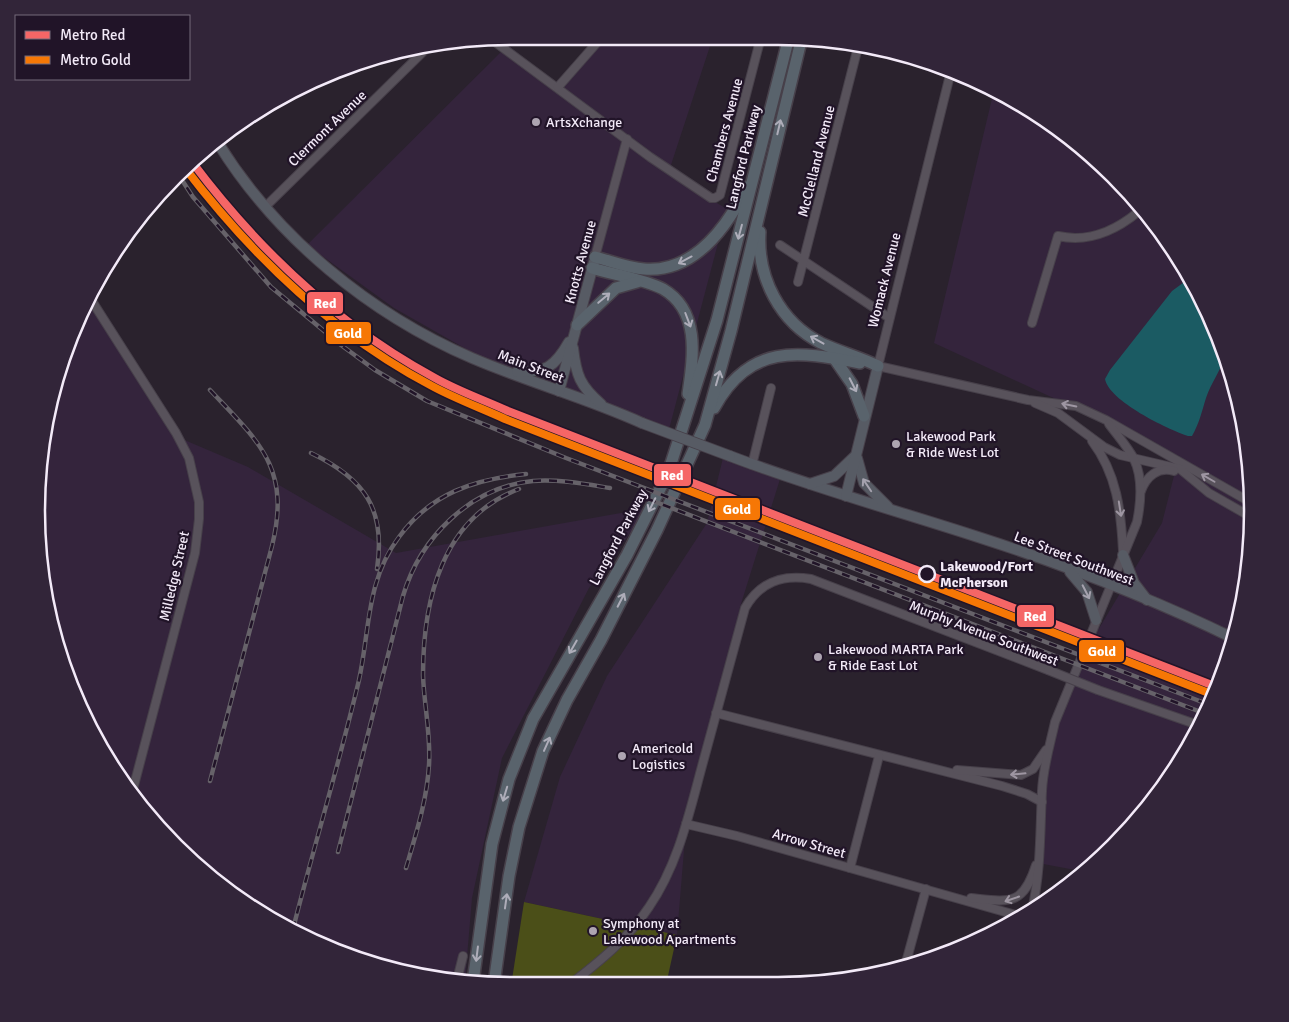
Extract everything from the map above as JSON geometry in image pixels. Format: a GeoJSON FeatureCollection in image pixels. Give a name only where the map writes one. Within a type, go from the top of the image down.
{"type":"FeatureCollection","features":[{"type":"Feature","properties":{"kind":"highway","name":"Langford Parkway"},"geometry":{"type":"LineString","coordinates":[[474,975],[492,844],[509,779],[534,719],[627,555],[668,473],[684,428],[716,320],[786,45]]}},
{"type":"Feature","properties":{"kind":"highway","name":"Langford Parkway"},"geometry":{"type":"LineString","coordinates":[[495,976],[509,876],[519,827],[544,751],[567,700],[601,640],[657,530],[704,425],[731,331],[800,46]]}},
{"type":"Feature","properties":{"kind":"highway"},"geometry":{"type":"LineString","coordinates":[[596,257],[644,269],[662,268],[680,263],[698,253],[723,226],[739,202],[756,168]]}},
{"type":"Feature","properties":{"kind":"highway"},"geometry":{"type":"LineString","coordinates":[[768,175],[761,222],[760,253],[765,277],[775,300],[796,326],[813,338],[878,366]]}},
{"type":"Feature","properties":{"kind":"highway"},"geometry":{"type":"LineString","coordinates":[[592,268],[662,288],[677,300],[691,326],[693,337],[692,368],[684,428]]}},
{"type":"Feature","properties":{"kind":"highway"},"geometry":{"type":"LineString","coordinates":[[575,333],[603,298],[616,288],[639,282]]}},
{"type":"Feature","properties":{"kind":"highway"},"geometry":{"type":"LineString","coordinates":[[704,425],[719,398],[736,378],[750,367],[769,358],[789,353],[834,358],[878,366]]}},
{"type":"Feature","properties":{"kind":"highway"},"geometry":{"type":"LineString","coordinates":[[834,358],[852,384],[864,416]]}},
{"type":"Feature","properties":{"kind":"main road","name":"Main Street"},"geometry":{"type":"LineString","coordinates":[[221,147],[265,206],[317,259],[360,294],[427,336],[508,372],[606,407],[642,423],[752,465],[895,511]]}},
{"type":"Feature","properties":{"kind":"main road","name":"Knotts Avenue"},"geometry":{"type":"LineString","coordinates":[[559,391],[596,257]]}},
{"type":"Feature","properties":{"kind":"main road"},"geometry":{"type":"LineString","coordinates":[[508,372],[544,371],[557,360],[575,333]]}},
{"type":"Feature","properties":{"kind":"main road"},"geometry":{"type":"LineString","coordinates":[[575,333],[577,375],[592,396],[606,407]]}},
{"type":"Feature","properties":{"kind":"main road","name":"Womack Avenue"},"geometry":{"type":"LineString","coordinates":[[846,496],[864,416],[878,366]]}},
{"type":"Feature","properties":{"kind":"main road"},"geometry":{"type":"LineString","coordinates":[[808,484],[834,476],[856,454]]}},
{"type":"Feature","properties":{"kind":"main road"},"geometry":{"type":"LineString","coordinates":[[856,454],[864,482],[895,511]]}},
{"type":"Feature","properties":{"kind":"main road","name":"Lee Street Southwest"},"geometry":{"type":"LineString","coordinates":[[895,511],[980,537],[1110,585],[1227,635]]}},
{"type":"Feature","properties":{"kind":"main road"},"geometry":{"type":"LineString","coordinates":[[1123,555],[1134,583],[1147,600]]}},
{"type":"Feature","properties":{"kind":"main road"},"geometry":{"type":"LineString","coordinates":[[1067,570],[1078,579],[1087,592],[1096,620]]}},
{"type":"Feature","properties":{"kind":"street"},"geometry":{"type":"LineString","coordinates":[[500,45],[627,139]]}},
{"type":"Feature","properties":{"kind":"street"},"geometry":{"type":"LineString","coordinates":[[558,87],[594,45]]}},
{"type":"Feature","properties":{"kind":"street","name":"Chambers Avenue"},"geometry":{"type":"LineString","coordinates":[[627,139],[711,198],[720,195],[759,45]]}},
{"type":"Feature","properties":{"kind":"street","name":"McClelland Avenue"},"geometry":{"type":"LineString","coordinates":[[798,282],[857,52]]}},
{"type":"Feature","properties":{"kind":"street","name":"Clermont Avenue"},"geometry":{"type":"LineString","coordinates":[[265,206],[421,54]]}},
{"type":"Feature","properties":{"kind":"street","name":"Womack Avenue"},"geometry":{"type":"LineString","coordinates":[[878,366],[888,317],[949,78]]}},
{"type":"Feature","properties":{"kind":"street","name":"Knotts Avenue"},"geometry":{"type":"LineString","coordinates":[[596,257],[627,139]]}},
{"type":"Feature","properties":{"kind":"street"},"geometry":{"type":"LineString","coordinates":[[1032,322],[1058,236],[1084,238],[1104,235],[1117,229],[1136,213]]}},
{"type":"Feature","properties":{"kind":"street"},"geometry":{"type":"LineString","coordinates":[[780,245],[888,317]]}},
{"type":"Feature","properties":{"kind":"street","name":"Milledge Street"},"geometry":{"type":"LineString","coordinates":[[94,304],[176,433],[188,458],[198,502],[199,519],[195,552],[134,785]]}},
{"type":"Feature","properties":{"kind":"street"},"geometry":{"type":"LineString","coordinates":[[878,366],[1028,400],[1076,406],[1106,420],[1244,498]]}},
{"type":"Feature","properties":{"kind":"street"},"geometry":{"type":"LineString","coordinates":[[752,465],[771,388]]}},
{"type":"Feature","properties":{"kind":"street"},"geometry":{"type":"LineString","coordinates":[[1028,400],[1058,413],[1088,436],[1112,451],[1134,460],[1180,469],[1209,493],[1244,513]]}},
{"type":"Feature","properties":{"kind":"street"},"geometry":{"type":"LineString","coordinates":[[1106,420],[1134,460],[1141,493]]}},
{"type":"Feature","properties":{"kind":"street"},"geometry":{"type":"LineString","coordinates":[[1088,436],[1103,458],[1116,491],[1121,511],[1123,555]]}},
{"type":"Feature","properties":{"kind":"street"},"geometry":{"type":"LineString","coordinates":[[1033,900],[1041,843],[1042,802],[1050,742],[1096,620],[1137,522],[1144,483],[1155,472],[1170,470],[1192,479]]}},
{"type":"Feature","properties":{"kind":"street","name":"Murphy Avenue Southwest"},"geometry":{"type":"LineString","coordinates":[[716,713],[745,608],[760,589],[783,578],[796,577],[811,579],[1098,690],[1193,723]]}},
{"type":"Feature","properties":{"kind":"street"},"geometry":{"type":"LineString","coordinates":[[580,977],[604,959],[631,931],[649,908],[668,873],[686,824],[716,713],[879,756],[932,767],[1018,791],[1042,802]]}},
{"type":"Feature","properties":{"kind":"street"},"geometry":{"type":"LineString","coordinates":[[932,767],[1021,775],[1033,769],[1050,742]]}},
{"type":"Feature","properties":{"kind":"street"},"geometry":{"type":"LineString","coordinates":[[850,868],[879,756]]}},
{"type":"Feature","properties":{"kind":"street","name":"Arrow Street"},"geometry":{"type":"LineString","coordinates":[[686,824],[945,894]]}},
{"type":"Feature","properties":{"kind":"street"},"geometry":{"type":"LineString","coordinates":[[945,894],[996,901],[1013,900],[1021,895],[1029,885],[1041,843]]}},
{"type":"Feature","properties":{"kind":"street"},"geometry":{"type":"LineString","coordinates":[[907,959],[926,889]]}},
{"type":"Feature","properties":{"kind":"street"},"geometry":{"type":"LineString","coordinates":[[945,894],[1013,914]]}},
{"type":"Feature","properties":{"kind":"street"},"geometry":{"type":"LineString","coordinates":[[459,974],[463,956]]}},
{"type":"Feature","properties":{"kind":"shaded area"},"geometry":{"type":"Polygon","coordinates":[[[508,45],[559,93],[597,45],[710,45],[668,174],[727,209],[667,437],[621,417],[531,386],[394,308],[307,245],[508,45]]]}},
{"type":"Feature","properties":{"kind":"shaded area"},"geometry":{"type":"Polygon","coordinates":[[[992,97],[1011,107],[1062,141],[1108,181],[1148,227],[1182,278],[1196,305],[1209,333],[1228,390],[1240,450],[1244,511],[1240,572],[1235,602],[1219,661],[1209,689],[1182,744],[1148,795],[1108,841],[1075,870],[1038,863],[1042,793],[1064,687],[1162,523],[1179,456],[934,343],[992,97]]]}},
{"type":"Feature","properties":{"kind":"shaded area"},"geometry":{"type":"Polygon","coordinates":[[[93,305],[175,436],[248,467],[396,553],[649,508],[589,588],[502,758],[472,898],[466,975],[420,968],[390,961],[333,942],[278,915],[252,898],[227,881],[181,841],[141,795],[107,744],[80,689],[61,632],[49,572],[45,511],[49,450],[54,420],[70,361],[93,305]]]}},
{"type":"Feature","properties":{"kind":"shaded area"},"geometry":{"type":"Polygon","coordinates":[[[723,458],[781,476],[740,607],[722,696],[686,826],[677,935],[524,902],[560,777],[607,676],[707,523],[723,458]]]}},
{"type":"Feature","properties":{"kind":"green space"},"geometry":{"type":"Polygon","coordinates":[[[524,902],[677,935],[668,977],[512,977],[524,902]]]}},
{"type":"Feature","properties":{"kind":"water"},"geometry":{"type":"Polygon","coordinates":[[[1184,282],[1209,333],[1221,367],[1208,392],[1192,436],[1154,421],[1127,405],[1109,387],[1105,379],[1172,291],[1184,282]]]}},
{"type":"Feature","properties":{"kind":"railway"},"geometry":{"type":"LineString","coordinates":[[182,180],[193,197],[271,287],[341,345],[375,370],[427,401],[566,458],[1203,702]]}},
{"type":"Feature","properties":{"kind":"railway"},"geometry":{"type":"LineString","coordinates":[[210,390],[257,442],[274,476],[277,496],[277,519],[272,546],[210,781]]}},
{"type":"Feature","properties":{"kind":"railway"},"geometry":{"type":"LineString","coordinates":[[311,453],[345,474],[358,485],[368,498],[378,529],[377,569]]}},
{"type":"Feature","properties":{"kind":"railway"},"geometry":{"type":"LineString","coordinates":[[294,924],[359,680],[375,588],[388,554],[412,522],[425,509],[440,499],[455,491],[489,480],[526,474]]}},
{"type":"Feature","properties":{"kind":"railway"},"geometry":{"type":"LineString","coordinates":[[338,852],[403,596],[422,554],[435,536],[451,519],[469,505],[488,493],[510,485],[533,481],[552,481],[610,488]]}},
{"type":"Feature","properties":{"kind":"railway"},"geometry":{"type":"LineString","coordinates":[[406,868],[428,778],[429,742],[423,675],[427,618],[433,591],[442,565],[455,541],[472,520],[493,502],[519,489]]}},
{"type":"Feature","properties":{"kind":"railway"},"geometry":{"type":"LineString","coordinates":[[648,499],[1199,711]]}},
{"type":"Feature","properties":{"kind":"metro line","name":"Red"},"geometry":{"type":"LineString","coordinates":[[196,168],[244,226],[302,284],[365,334],[399,357],[444,383],[508,411],[1211,685]]}},
{"type":"Feature","properties":{"kind":"metro line","name":"Gold"},"geometry":{"type":"LineString","coordinates":[[189,174],[238,232],[297,291],[328,318],[361,343],[441,391],[505,419],[1207,692]]}},
{"type":"Feature","properties":{"kind":"place","name":"ArtsXchange"},"geometry":{"type":"Point","coordinates":[536,122]}},
{"type":"Feature","properties":{"kind":"place","name":"Lakewood Park & Ride West Lot"},"geometry":{"type":"Point","coordinates":[896,444]}},
{"type":"Feature","properties":{"kind":"place","name":"Lakewood/Fort McPherson"},"geometry":{"type":"Point","coordinates":[927,574]}},
{"type":"Feature","properties":{"kind":"place","name":"Lakewood MARTA Park & Ride East Lot"},"geometry":{"type":"Point","coordinates":[818,657]}},
{"type":"Feature","properties":{"kind":"place","name":"Americold Logistics"},"geometry":{"type":"Point","coordinates":[622,756]}},
{"type":"Feature","properties":{"kind":"place","name":"Symphony at Lakewood Apartments"},"geometry":{"type":"Point","coordinates":[593,931]}}]}
